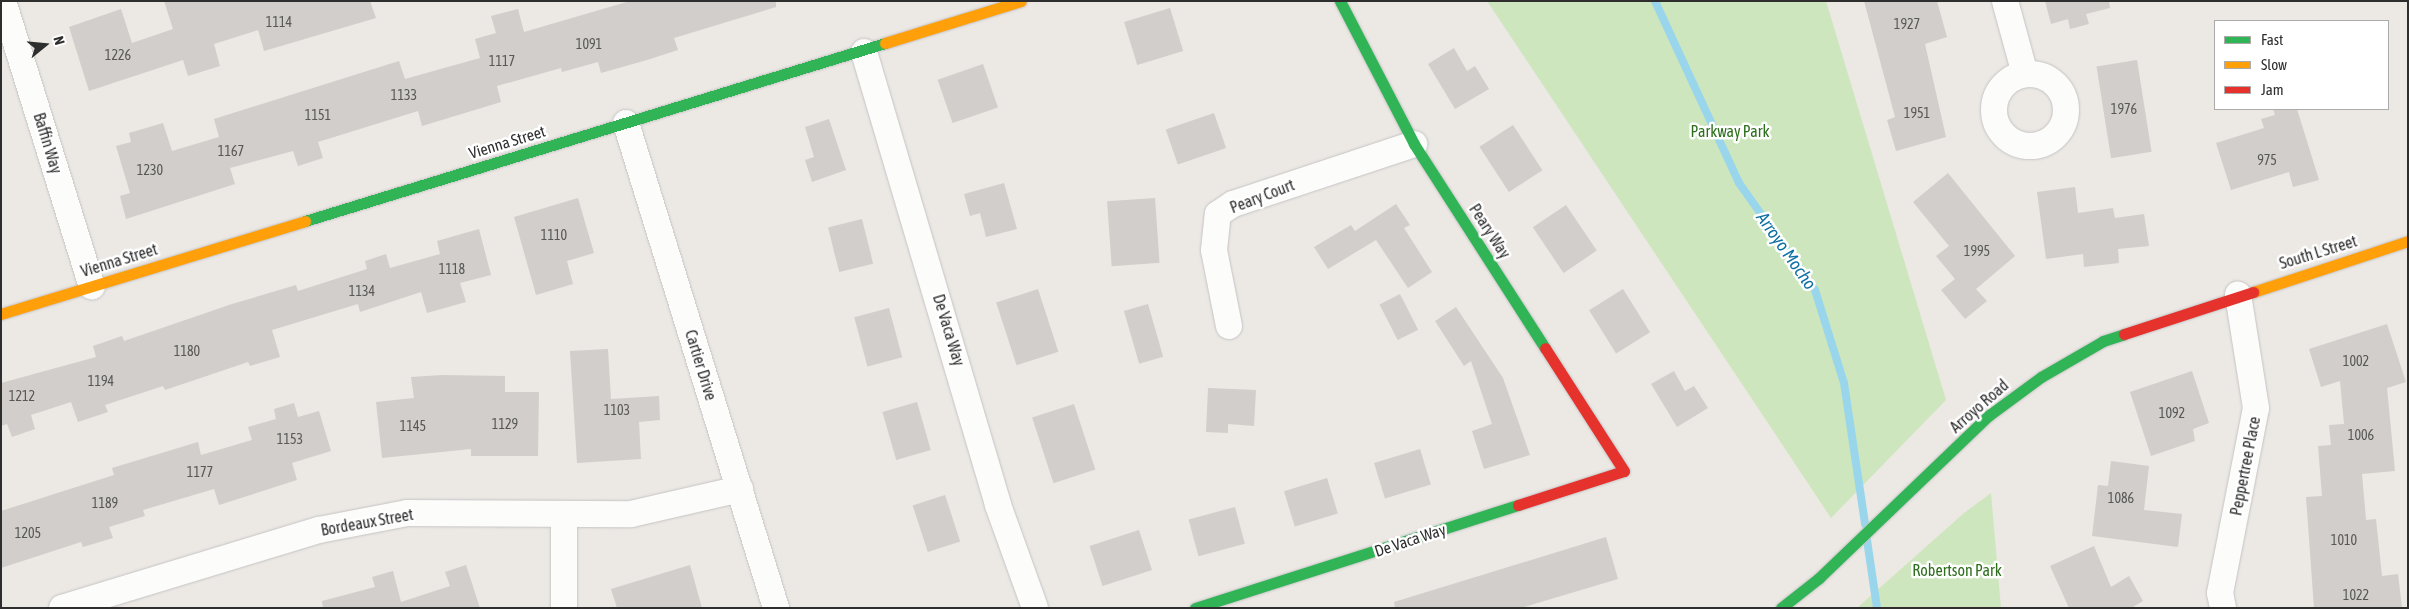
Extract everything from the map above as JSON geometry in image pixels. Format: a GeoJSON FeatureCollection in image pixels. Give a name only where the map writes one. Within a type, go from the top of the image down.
{"type":"FeatureCollection","features":[{"type":"Feature","properties":{"kind":"street","name":"Baffin Way"},"geometry":{"type":"LineString","coordinates":[[4,1],[92,286]]}},
{"type":"Feature","properties":{"kind":"street","name":"Vienna Street"},"geometry":{"type":"LineString","coordinates":[[1,314],[864,52],[1021,1]]}},
{"type":"Feature","properties":{"kind":"street","name":"Peary Way"},"geometry":{"type":"LineString","coordinates":[[1340,1],[1414,144],[1624,471]]}},
{"type":"Feature","properties":{"kind":"street"},"geometry":{"type":"LineString","coordinates":[[2004,1],[2025,74]]}},
{"type":"Feature","properties":{"kind":"street","name":"De Vaca Way"},"geometry":{"type":"LineString","coordinates":[[864,52],[998,505],[1035,608]]}},
{"type":"Feature","properties":{"kind":"street","name":"Cartier Drive"},"geometry":{"type":"LineString","coordinates":[[626,123],[776,608]]}},
{"type":"Feature","properties":{"kind":"street","name":"Peary Court"},"geometry":{"type":"LineString","coordinates":[[1229,326],[1214,250],[1218,214],[1233,204],[1414,144]]}},
{"type":"Feature","properties":{"kind":"street","name":"South L Street"},"geometry":{"type":"LineString","coordinates":[[2238,294],[2408,241]]}},
{"type":"Feature","properties":{"kind":"street","name":"Arroyo Road"},"geometry":{"type":"LineString","coordinates":[[1781,608],[1819,578],[1988,416],[2041,377],[2103,341],[2238,294]]}},
{"type":"Feature","properties":{"kind":"street","name":"Peppertree Place"},"geometry":{"type":"LineString","coordinates":[[2223,608],[2220,593],[2256,408],[2238,294]]}},
{"type":"Feature","properties":{"kind":"street","name":"De Vaca Way"},"geometry":{"type":"LineString","coordinates":[[1195,608],[1624,471]]}},
{"type":"Feature","properties":{"kind":"street","name":"Bordeaux Street"},"geometry":{"type":"LineString","coordinates":[[62,608],[319,530],[407,513],[564,517],[630,514],[740,489]]}},
{"type":"Feature","properties":{"kind":"street"},"geometry":{"type":"LineString","coordinates":[[564,517],[564,608]]}},
{"type":"Feature","properties":{"kind":"green space","name":"Parkway Park"},"geometry":{"type":"Polygon","coordinates":[[[1487,1],[1826,1],[1946,400],[1831,518],[1487,1]]]}},
{"type":"Feature","properties":{"kind":"green space","name":"Robertson Park"},"geometry":{"type":"Polygon","coordinates":[[[1991,493],[2001,608],[1857,608],[1964,513],[1991,493]]]}},
{"type":"Feature","properties":{"kind":"building"},"geometry":{"type":"Polygon","coordinates":[[[164,1],[370,1],[376,18],[264,51],[258,30],[214,44],[220,66],[188,76],[183,60],[89,91],[69,27],[121,9],[132,43],[173,29],[164,1]]]}},
{"type":"Feature","properties":{"kind":"building"},"geometry":{"type":"Polygon","coordinates":[[[630,1],[776,1],[776,7],[674,38],[678,50],[647,60],[601,73],[598,62],[562,72],[561,68],[497,86],[501,102],[422,126],[418,111],[318,142],[323,158],[298,166],[293,151],[230,168],[235,184],[126,219],[120,196],[130,193],[116,146],[131,142],[129,133],[163,123],[172,151],[219,137],[214,119],[399,61],[405,79],[480,58],[475,39],[496,33],[491,16],[518,9],[524,32],[630,1]]]}},
{"type":"Feature","properties":{"kind":"building"},"geometry":{"type":"Polygon","coordinates":[[[1864,1],[1937,1],[1947,37],[1925,44],[1946,137],[1896,151],[1887,120],[1895,117],[1864,1]]]}},
{"type":"Feature","properties":{"kind":"building"},"geometry":{"type":"Polygon","coordinates":[[[2045,1],[2109,1],[2110,8],[2086,14],[2089,24],[2070,29],[2068,19],[2051,24],[2045,1]]]}},
{"type":"Feature","properties":{"kind":"building"},"geometry":{"type":"Polygon","coordinates":[[[1170,8],[1183,51],[1137,65],[1124,22],[1170,8]]]}},
{"type":"Feature","properties":{"kind":"building"},"geometry":{"type":"Polygon","coordinates":[[[1454,48],[1467,71],[1475,66],[1489,89],[1455,109],[1428,64],[1454,48]]]}},
{"type":"Feature","properties":{"kind":"building"},"geometry":{"type":"Polygon","coordinates":[[[2137,60],[2152,152],[2111,158],[2097,66],[2137,60]]]}},
{"type":"Feature","properties":{"kind":"building"},"geometry":{"type":"Polygon","coordinates":[[[983,64],[998,107],[953,123],[938,80],[983,64]]]}},
{"type":"Feature","properties":{"kind":"building"},"geometry":{"type":"Polygon","coordinates":[[[2273,110],[2297,110],[2319,180],[2293,187],[2289,172],[2231,190],[2216,143],[2264,128],[2261,119],[2275,115],[2273,110]]]}},
{"type":"Feature","properties":{"kind":"building"},"geometry":{"type":"Polygon","coordinates":[[[1214,113],[1226,148],[1178,165],[1166,130],[1214,113]]]}},
{"type":"Feature","properties":{"kind":"building"},"geometry":{"type":"Polygon","coordinates":[[[829,119],[846,170],[812,182],[805,160],[814,157],[805,127],[829,119]]]}},
{"type":"Feature","properties":{"kind":"building"},"geometry":{"type":"Polygon","coordinates":[[[1513,125],[1542,170],[1509,192],[1479,147],[1513,125]]]}},
{"type":"Feature","properties":{"kind":"building"},"geometry":{"type":"Polygon","coordinates":[[[1948,173],[2015,256],[1976,289],[1987,301],[1965,319],[1941,290],[1955,279],[1936,256],[1949,246],[1913,202],[1948,173]]]}},
{"type":"Feature","properties":{"kind":"building"},"geometry":{"type":"Polygon","coordinates":[[[1004,183],[1017,229],[986,237],[980,213],[970,216],[964,194],[1004,183]]]}},
{"type":"Feature","properties":{"kind":"building"},"geometry":{"type":"Polygon","coordinates":[[[2075,187],[2078,213],[2113,208],[2115,218],[2144,214],[2149,246],[2118,249],[2119,263],[2084,267],[2083,254],[2046,259],[2037,192],[2075,187]]]}},
{"type":"Feature","properties":{"kind":"building"},"geometry":{"type":"Polygon","coordinates":[[[578,198],[594,253],[567,261],[573,284],[536,295],[514,217],[578,198]]]}},
{"type":"Feature","properties":{"kind":"building"},"geometry":{"type":"Polygon","coordinates":[[[1155,198],[1160,263],[1112,266],[1107,201],[1155,198]]]}},
{"type":"Feature","properties":{"kind":"building"},"geometry":{"type":"Polygon","coordinates":[[[1396,204],[1410,225],[1404,228],[1432,272],[1408,288],[1376,240],[1328,269],[1314,247],[1351,225],[1355,231],[1396,204]]]}},
{"type":"Feature","properties":{"kind":"building"},"geometry":{"type":"Polygon","coordinates":[[[1566,205],[1597,251],[1564,273],[1533,227],[1566,205]]]}},
{"type":"Feature","properties":{"kind":"building"},"geometry":{"type":"Polygon","coordinates":[[[862,219],[873,264],[839,272],[828,227],[862,219]]]}},
{"type":"Feature","properties":{"kind":"building"},"geometry":{"type":"Polygon","coordinates":[[[479,229],[491,275],[460,283],[466,302],[427,313],[421,292],[360,312],[358,304],[272,330],[280,357],[250,366],[248,362],[165,390],[163,386],[105,405],[108,412],[78,422],[71,402],[31,415],[35,429],[12,437],[7,424],[1,426],[1,383],[96,357],[93,346],[122,336],[124,341],[232,304],[296,285],[298,291],[367,269],[365,261],[386,254],[390,268],[440,254],[437,241],[479,229]]]}},
{"type":"Feature","properties":{"kind":"building"},"geometry":{"type":"Polygon","coordinates":[[[1038,289],[1058,352],[1017,365],[996,303],[1038,289]]]}},
{"type":"Feature","properties":{"kind":"building"},"geometry":{"type":"Polygon","coordinates":[[[1623,289],[1650,332],[1616,353],[1589,310],[1623,289]]]}},
{"type":"Feature","properties":{"kind":"building"},"geometry":{"type":"Polygon","coordinates":[[[1400,294],[1418,330],[1398,340],[1380,304],[1400,294]]]}},
{"type":"Feature","properties":{"kind":"building"},"geometry":{"type":"Polygon","coordinates":[[[1148,304],[1163,357],[1139,364],[1124,311],[1148,304]]]}},
{"type":"Feature","properties":{"kind":"building"},"geometry":{"type":"Polygon","coordinates":[[[1456,307],[1503,378],[1530,455],[1484,469],[1472,431],[1492,424],[1471,361],[1464,366],[1435,321],[1456,307]]]}},
{"type":"Feature","properties":{"kind":"building"},"geometry":{"type":"Polygon","coordinates":[[[889,308],[902,357],[867,367],[854,317],[889,308]]]}},
{"type":"Feature","properties":{"kind":"building"},"geometry":{"type":"Polygon","coordinates":[[[2387,324],[2406,382],[2387,388],[2395,471],[2362,474],[2366,520],[2376,519],[2382,576],[2398,574],[2402,608],[2314,608],[2306,497],[2322,496],[2318,446],[2331,445],[2329,425],[2344,424],[2340,381],[2321,387],[2309,349],[2387,324]]]}},
{"type":"Feature","properties":{"kind":"building"},"geometry":{"type":"Polygon","coordinates":[[[608,349],[611,399],[659,396],[660,420],[639,422],[641,459],[577,463],[570,351],[608,349]]]}},
{"type":"Feature","properties":{"kind":"building"},"geometry":{"type":"Polygon","coordinates":[[[1674,371],[1685,391],[1694,386],[1708,408],[1677,427],[1651,384],[1674,371]]]}},
{"type":"Feature","properties":{"kind":"building"},"geometry":{"type":"Polygon","coordinates":[[[2192,371],[2209,423],[2193,429],[2195,441],[2151,456],[2130,392],[2192,371]]]}},
{"type":"Feature","properties":{"kind":"building"},"geometry":{"type":"Polygon","coordinates":[[[442,375],[505,376],[505,392],[539,392],[538,456],[471,456],[471,449],[382,458],[376,402],[414,398],[411,377],[442,375]]]}},
{"type":"Feature","properties":{"kind":"building"},"geometry":{"type":"Polygon","coordinates":[[[1208,388],[1256,390],[1254,426],[1228,424],[1228,433],[1206,432],[1208,388]]]}},
{"type":"Feature","properties":{"kind":"building"},"geometry":{"type":"Polygon","coordinates":[[[917,402],[931,450],[896,460],[882,412],[917,402]]]}},
{"type":"Feature","properties":{"kind":"building"},"geometry":{"type":"Polygon","coordinates":[[[294,403],[298,417],[319,411],[331,451],[292,463],[297,480],[219,505],[214,489],[143,510],[145,516],[109,527],[113,538],[83,547],[81,542],[1,568],[1,511],[114,475],[112,468],[198,442],[201,455],[252,440],[248,427],[276,419],[274,409],[294,403]]]}},
{"type":"Feature","properties":{"kind":"building"},"geometry":{"type":"Polygon","coordinates":[[[1074,404],[1095,470],[1053,483],[1032,418],[1074,404]]]}},
{"type":"Feature","properties":{"kind":"building"},"geometry":{"type":"Polygon","coordinates":[[[1420,449],[1431,484],[1385,498],[1374,463],[1420,449]]]}},
{"type":"Feature","properties":{"kind":"building"},"geometry":{"type":"Polygon","coordinates":[[[2111,461],[2149,466],[2144,510],[2182,514],[2178,547],[2092,536],[2098,485],[2108,486],[2111,461]]]}},
{"type":"Feature","properties":{"kind":"building"},"geometry":{"type":"Polygon","coordinates":[[[1327,478],[1338,513],[1295,527],[1284,491],[1327,478]]]}},
{"type":"Feature","properties":{"kind":"building"},"geometry":{"type":"Polygon","coordinates":[[[945,495],[960,542],[928,552],[913,506],[945,495]]]}},
{"type":"Feature","properties":{"kind":"building"},"geometry":{"type":"Polygon","coordinates":[[[1235,507],[1245,544],[1198,556],[1189,519],[1235,507]]]}},
{"type":"Feature","properties":{"kind":"building"},"geometry":{"type":"Polygon","coordinates":[[[1139,530],[1152,570],[1103,586],[1090,546],[1139,530]]]}},
{"type":"Feature","properties":{"kind":"building"},"geometry":{"type":"Polygon","coordinates":[[[1606,537],[1618,579],[1521,608],[1395,608],[1394,602],[1606,537]]]}},
{"type":"Feature","properties":{"kind":"building"},"geometry":{"type":"Polygon","coordinates":[[[2094,546],[2111,587],[2129,576],[2143,601],[2131,608],[2069,608],[2050,566],[2094,546]]]}},
{"type":"Feature","properties":{"kind":"building"},"geometry":{"type":"Polygon","coordinates":[[[466,565],[480,608],[323,608],[322,601],[375,587],[372,577],[393,571],[401,602],[450,586],[445,572],[466,565]]]}},
{"type":"Feature","properties":{"kind":"building"},"geometry":{"type":"Polygon","coordinates":[[[690,565],[702,608],[617,608],[611,589],[690,565]]]}},
{"type":"Feature","properties":{"kind":"waterway","name":"Arroyo Mocho"},"geometry":{"type":"LineString","coordinates":[[1655,1],[1739,183],[1815,290],[1844,383],[1865,524]]}},
{"type":"Feature","properties":{"kind":"waterway","name":"Arroyo Mocho"},"geometry":{"type":"LineString","coordinates":[[1867,540],[1877,608]]}},
{"type":"Feature","properties":{"kind":"traffic: fast"},"geometry":{"type":"LineString","coordinates":[[1340,1],[1414,144],[1545,348]]}},
{"type":"Feature","properties":{"kind":"traffic: fast"},"geometry":{"type":"LineString","coordinates":[[305,221],[885,43]]}},
{"type":"Feature","properties":{"kind":"traffic: fast"},"geometry":{"type":"LineString","coordinates":[[1781,608],[1819,578],[1988,416],[2041,377],[2103,341],[2124,334]]}},
{"type":"Feature","properties":{"kind":"traffic: fast"},"geometry":{"type":"LineString","coordinates":[[1195,608],[1518,505]]}},
{"type":"Feature","properties":{"kind":"traffic: slow"},"geometry":{"type":"LineString","coordinates":[[885,43],[1021,1]]}},
{"type":"Feature","properties":{"kind":"traffic: slow"},"geometry":{"type":"LineString","coordinates":[[1,314],[305,221]]}},
{"type":"Feature","properties":{"kind":"traffic: slow"},"geometry":{"type":"LineString","coordinates":[[2253,292],[2408,241]]}},
{"type":"Feature","properties":{"kind":"traffic: jam"},"geometry":{"type":"LineString","coordinates":[[2124,334],[2253,292]]}},
{"type":"Feature","properties":{"kind":"traffic: jam"},"geometry":{"type":"LineString","coordinates":[[1518,505],[1624,471],[1545,348]]}}]}
